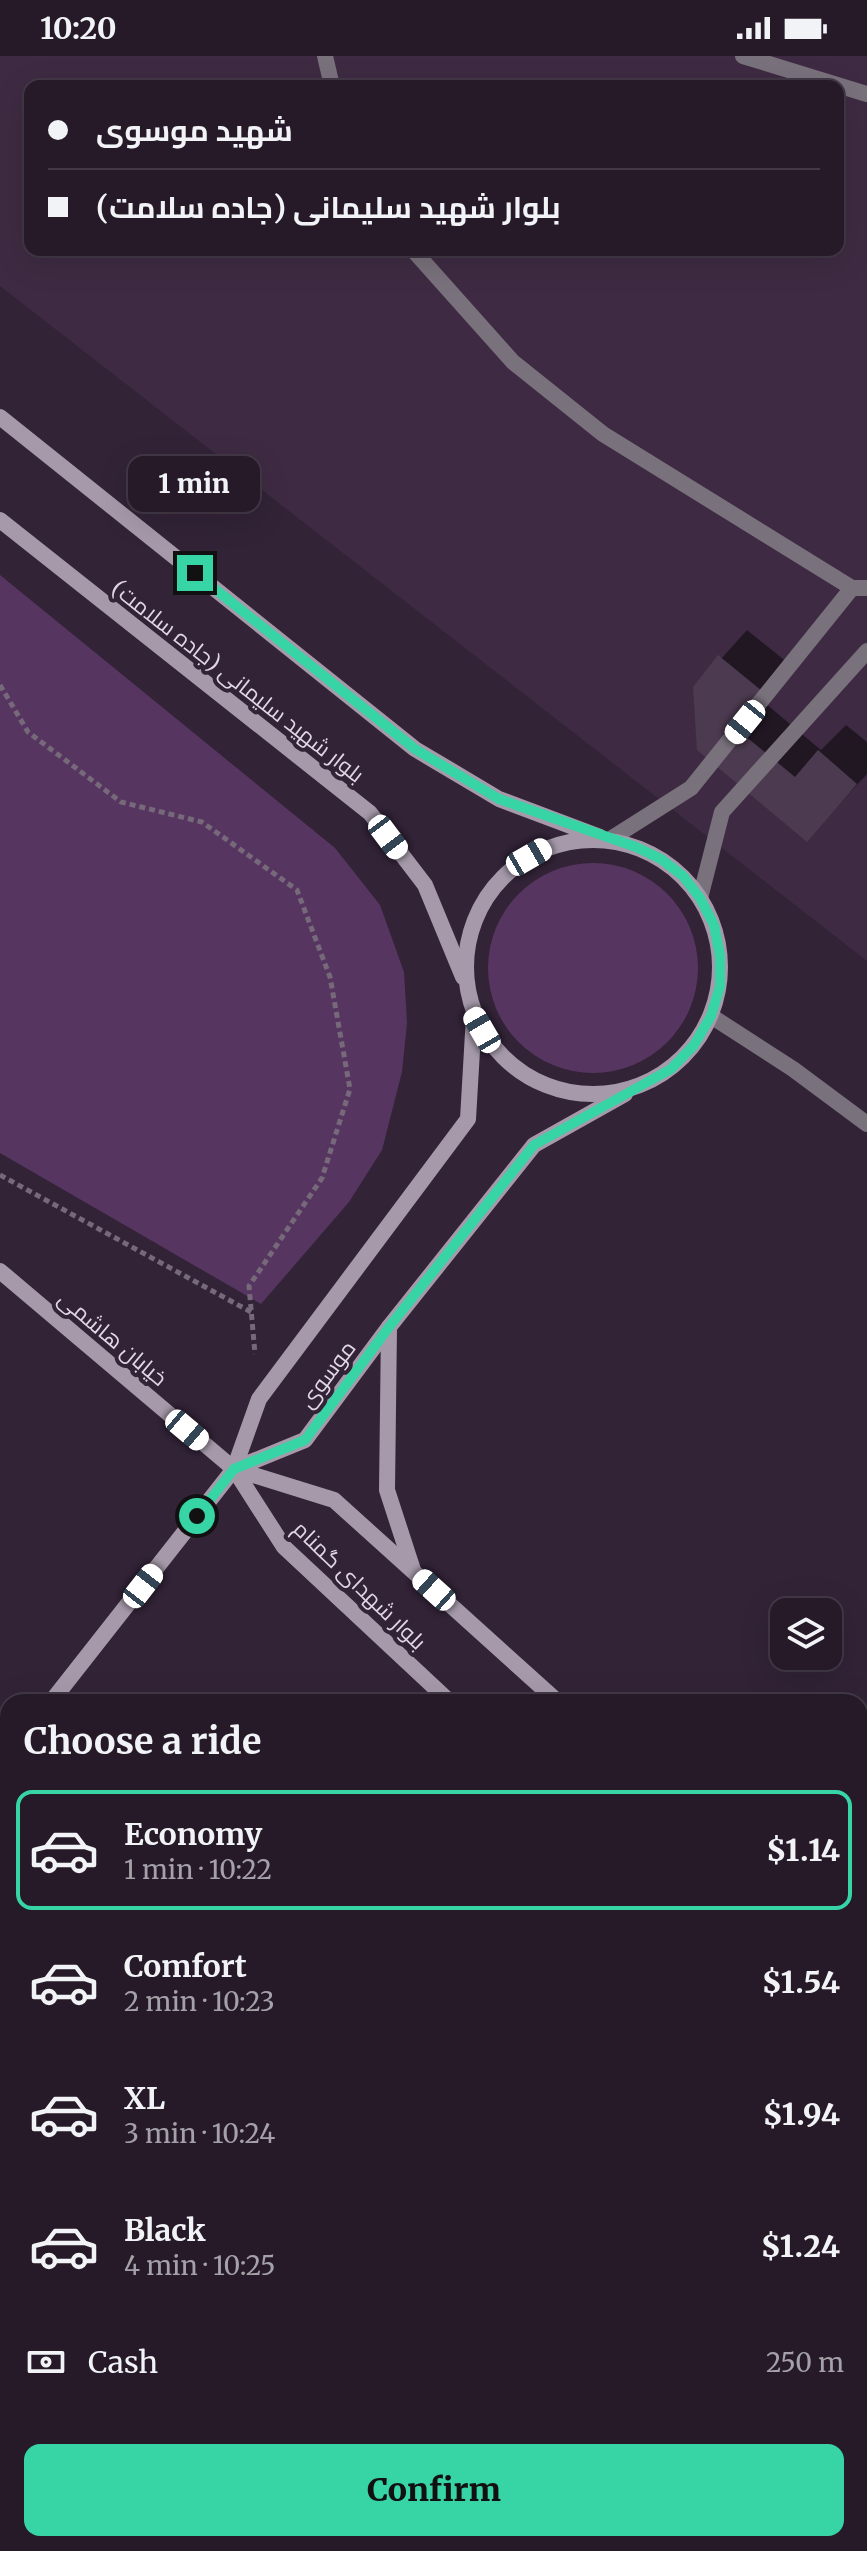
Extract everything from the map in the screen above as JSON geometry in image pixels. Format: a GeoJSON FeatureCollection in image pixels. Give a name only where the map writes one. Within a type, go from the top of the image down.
{"type":"FeatureCollection","features":[{"type":"Feature","properties":{"kind":"main road"},"geometry":{"type":"LineString","coordinates":[[0,417],[415,749],[499,799],[636,847],[661,859],[683,876],[700,898],[714,925],[720,956],[720,986],[711,1016],[687,1053],[671,1069],[642,1085],[609,1094],[576,1093],[543,1085],[514,1068],[498,1053],[474,1016],[465,983],[466,950],[474,918],[499,881],[515,865],[544,849],[576,841],[609,840]]}},
{"type":"Feature","properties":{"kind":"main road","name":"بلوار شهید سلیمانی (جاده سلامت)"},"geometry":{"type":"LineString","coordinates":[[0,520],[370,813],[425,885],[465,983]]}},
{"type":"Feature","properties":{"kind":"main road","name":"موسوی"},"geometry":{"type":"LineString","coordinates":[[234,1469],[259,1399],[468,1119],[474,1016]]}},
{"type":"Feature","properties":{"kind":"main road","name":"موسوی"},"geometry":{"type":"LineString","coordinates":[[234,1469],[305,1440],[389,1327],[534,1145],[642,1085]]}},
{"type":"Feature","properties":{"kind":"main road","name":"خیابان هاشمی"},"geometry":{"type":"LineString","coordinates":[[0,1271],[234,1469]]}},
{"type":"Feature","properties":{"kind":"main road"},"geometry":{"type":"LineString","coordinates":[[389,1327],[387,1490],[414,1572]]}},
{"type":"Feature","properties":{"kind":"main road"},"geometry":{"type":"LineString","coordinates":[[57,1694],[234,1469]]}},
{"type":"Feature","properties":{"kind":"main road","name":"بلوار شهدای گمنام"},"geometry":{"type":"LineString","coordinates":[[234,1469],[334,1500],[549,1694]]}},
{"type":"Feature","properties":{"kind":"main road","name":"بلوار شهدای گمنام"},"geometry":{"type":"LineString","coordinates":[[234,1469],[284,1547],[435,1694]]}},
{"type":"Feature","properties":{"kind":"street"},"geometry":{"type":"LineString","coordinates":[[325,56],[331,80]]}},
{"type":"Feature","properties":{"kind":"street"},"geometry":{"type":"LineString","coordinates":[[743,56],[821,80]]}},
{"type":"Feature","properties":{"kind":"street"},"geometry":{"type":"LineString","coordinates":[[844,87],[867,94]]}},
{"type":"Feature","properties":{"kind":"street"},"geometry":{"type":"LineString","coordinates":[[418,256],[513,362],[603,434],[860,588],[691,788],[609,840]]}},
{"type":"Feature","properties":{"kind":"street"},"geometry":{"type":"LineString","coordinates":[[700,898],[722,812],[867,651]]}},
{"type":"Feature","properties":{"kind":"street"},"geometry":{"type":"LineString","coordinates":[[711,1016],[793,1069],[867,1124]]}},
{"type":"Feature","properties":{"kind":"path"},"geometry":{"type":"LineString","coordinates":[[0,685],[28,732],[121,802],[202,822],[297,890],[330,977],[350,1089],[322,1178],[249,1286],[259,1399]]}},
{"type":"Feature","properties":{"kind":"path"},"geometry":{"type":"LineString","coordinates":[[0,1175],[252,1312]]}},
{"type":"Feature","properties":{"kind":"shaded area"},"geometry":{"type":"Polygon","coordinates":[[[0,56],[867,56],[867,961],[0,286],[0,56]]]}},
{"type":"Feature","properties":{"kind":"shaded area"},"geometry":{"type":"Polygon","coordinates":[[[0,575],[335,848],[380,905],[404,972],[407,1023],[402,1072],[382,1150],[349,1202],[261,1304],[0,1153],[0,575]]]}},
{"type":"Feature","properties":{"kind":"shaded area"},"geometry":{"type":"Polygon","coordinates":[[[593,863],[633,871],[667,894],[690,928],[698,968],[690,1008],[667,1042],[633,1065],[593,1073],[553,1065],[519,1042],[496,1008],[488,968],[496,928],[519,894],[553,871],[593,863]]]}},
{"type":"Feature","properties":{"kind":"building"},"geometry":{"type":"Polygon","coordinates":[[[718,655],[762,691],[733,726],[795,777],[818,750],[857,784],[807,842],[697,750],[693,687],[718,655]]]}},
{"type":"Feature","properties":{"kind":"route"},"geometry":{"type":"LineString","coordinates":[[195,573],[415,749],[499,799],[636,847],[661,859],[683,876],[700,898],[714,925],[720,956],[720,986],[711,1016],[694,1045],[671,1069],[534,1145],[389,1327],[305,1440],[234,1469],[197,1516]]}}]}
